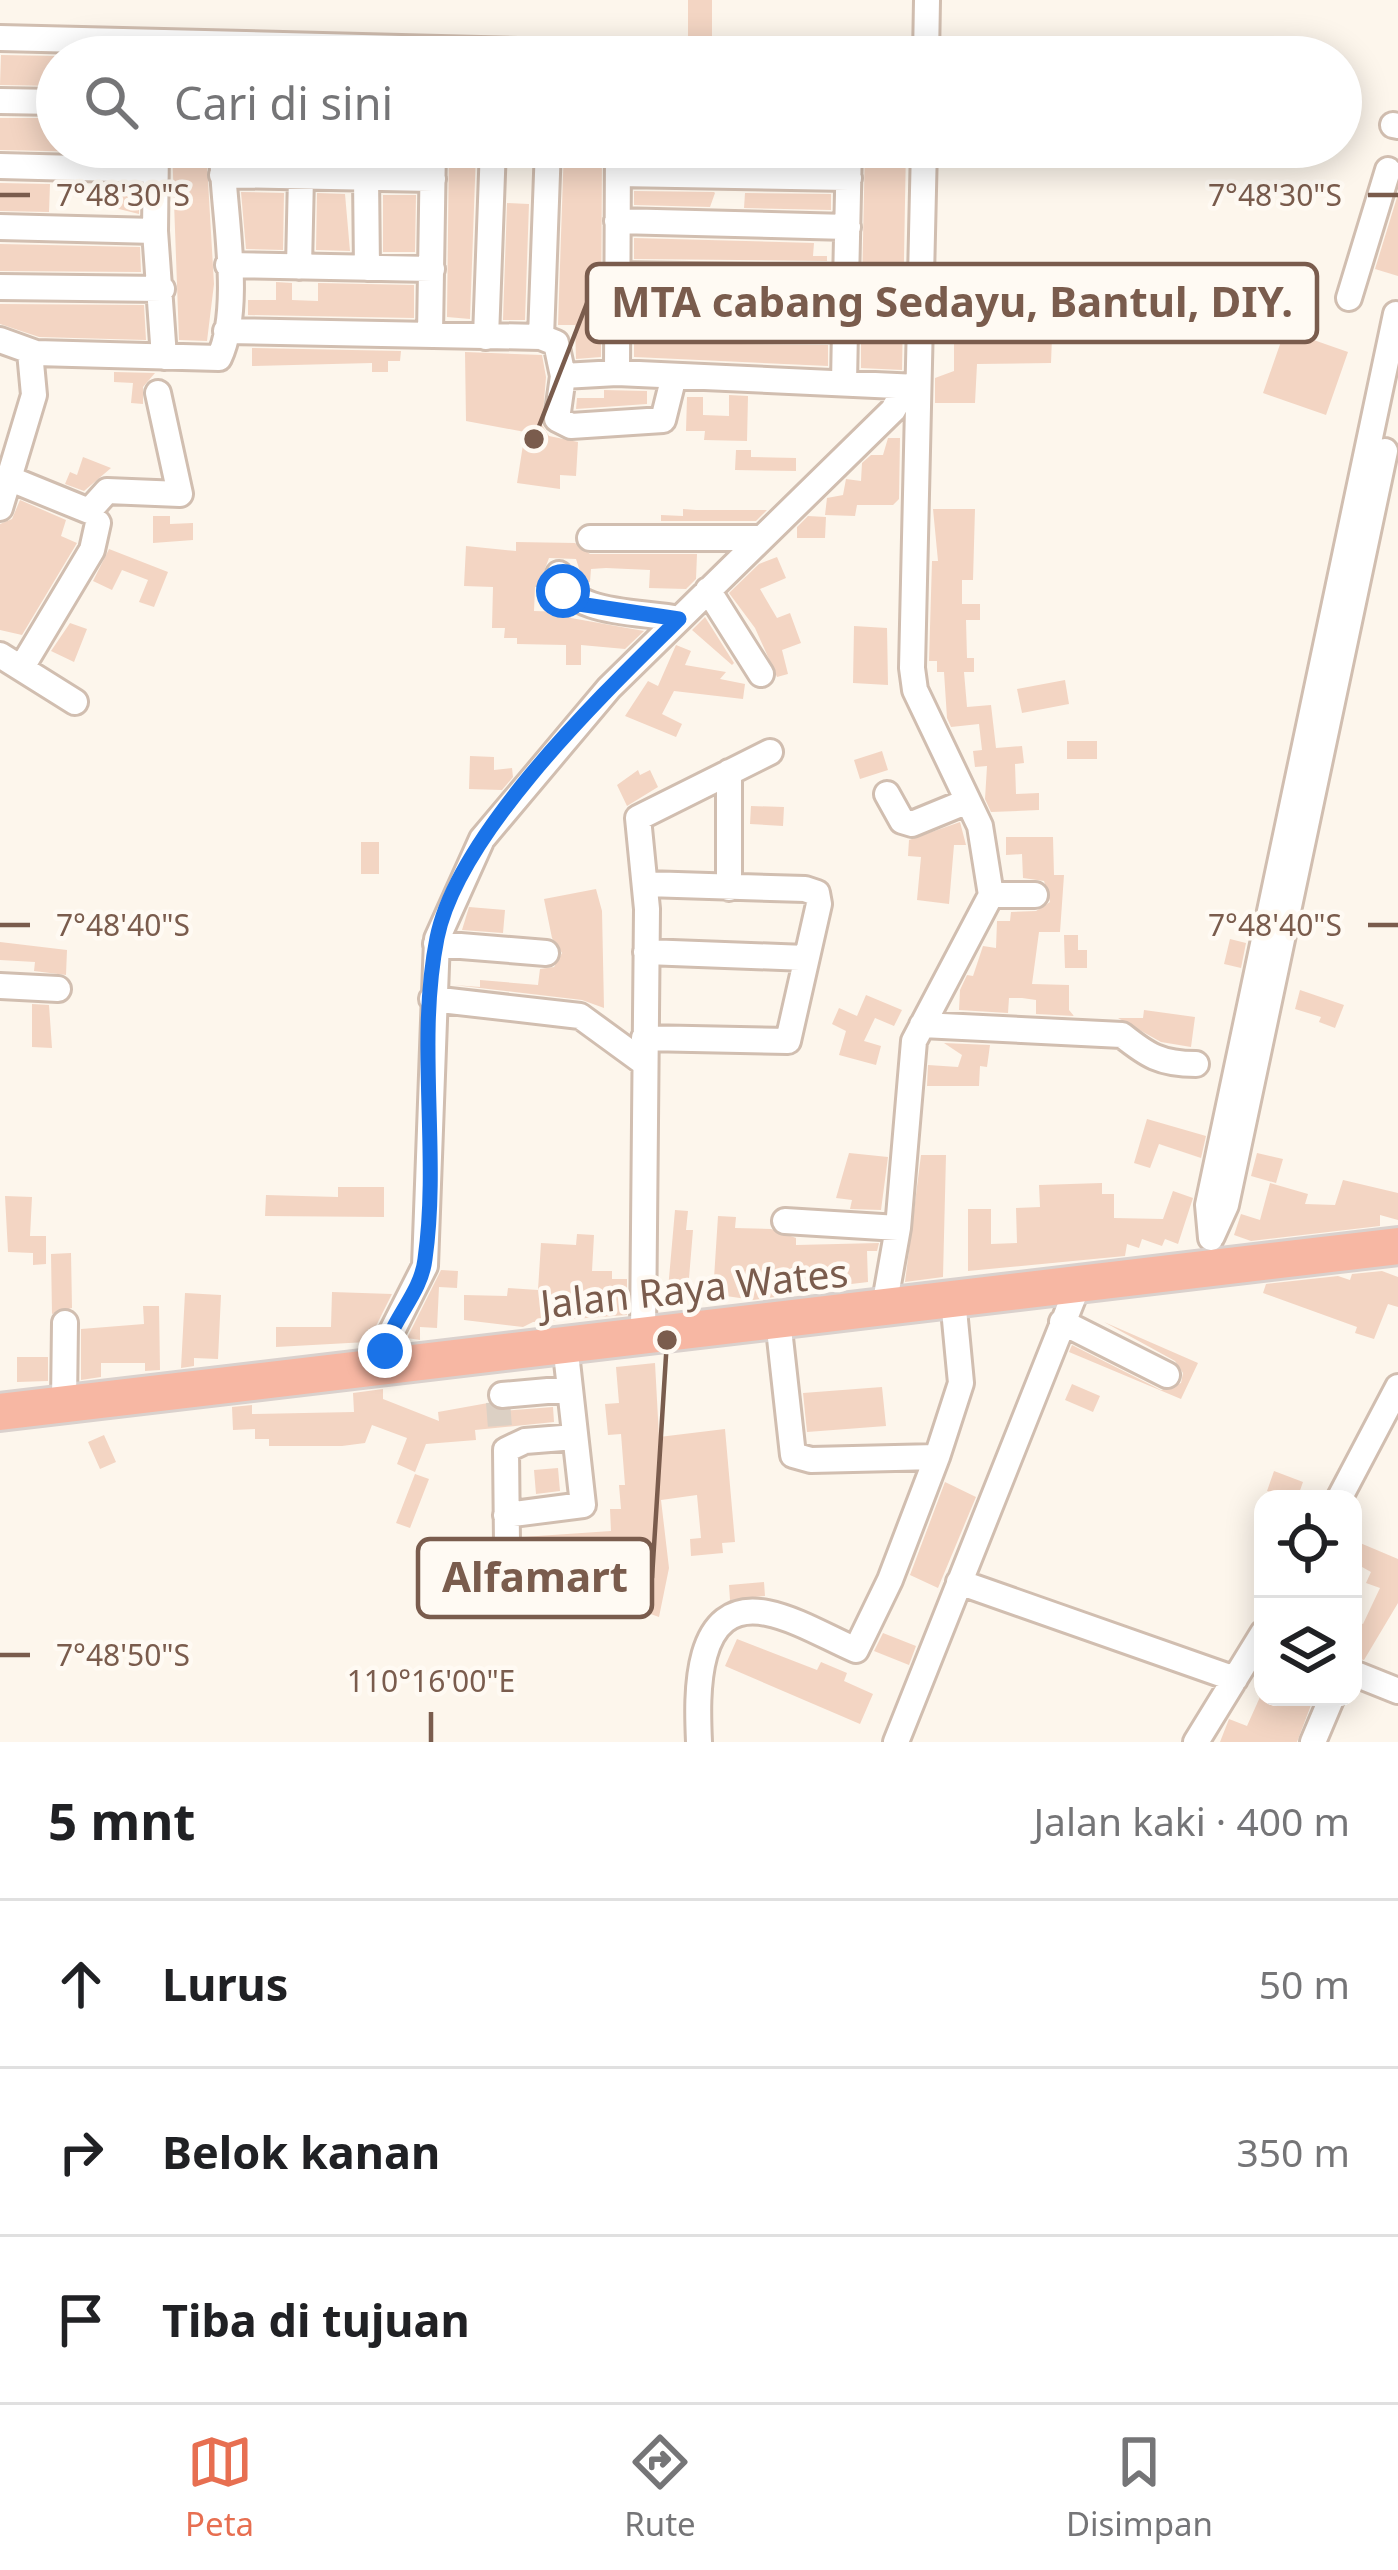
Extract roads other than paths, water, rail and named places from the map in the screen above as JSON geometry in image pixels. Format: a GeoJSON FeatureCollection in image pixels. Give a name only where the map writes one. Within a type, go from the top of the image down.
{"type":"FeatureCollection","features":[{"type":"Feature","properties":{"kind":"highway","name":"Jalan Raya Wates"},"geometry":{"type":"LineString","coordinates":[[0,1412],[1079,1283],[1209,1253],[1398,1246]]}},
{"type":"Feature","properties":{"kind":"street"},"geometry":{"type":"LineString","coordinates":[[926,36],[927,0]]}},
{"type":"Feature","properties":{"kind":"street"},"geometry":{"type":"LineString","coordinates":[[0,38],[36,40]]}},
{"type":"Feature","properties":{"kind":"street"},"geometry":{"type":"LineString","coordinates":[[0,101],[36,102]]}},
{"type":"Feature","properties":{"kind":"street"},"geometry":{"type":"LineString","coordinates":[[0,166],[36,164]]}},
{"type":"Feature","properties":{"kind":"street"},"geometry":{"type":"LineString","coordinates":[[156,168],[164,357]]}},
{"type":"Feature","properties":{"kind":"street"},"geometry":{"type":"LineString","coordinates":[[0,340],[30,352],[219,358],[226,331],[228,265],[222,168]]}},
{"type":"Feature","properties":{"kind":"street"},"geometry":{"type":"LineString","coordinates":[[430,334],[433,168]]}},
{"type":"Feature","properties":{"kind":"street"},"geometry":{"type":"LineString","coordinates":[[486,337],[492,168]]}},
{"type":"Feature","properties":{"kind":"street"},"geometry":{"type":"LineString","coordinates":[[541,338],[547,168]]}},
{"type":"Feature","properties":{"kind":"street"},"geometry":{"type":"LineString","coordinates":[[617,373],[618,168]]}},
{"type":"Feature","properties":{"kind":"street"},"geometry":{"type":"LineString","coordinates":[[844,383],[849,168]]}},
{"type":"Feature","properties":{"kind":"street"},"geometry":{"type":"LineString","coordinates":[[884,1307],[898,1228],[911,1070],[922,1025],[991,895],[986,849],[915,690],[912,668],[912,387],[923,168]]}},
{"type":"Feature","properties":{"kind":"street"},"geometry":{"type":"LineString","coordinates":[[1209,1253],[1208,1204],[1394,350],[1397,315],[1343,296],[1388,170]]}},
{"type":"Feature","properties":{"kind":"street"},"geometry":{"type":"LineString","coordinates":[[618,173],[849,178]]}},
{"type":"Feature","properties":{"kind":"street"},"geometry":{"type":"LineString","coordinates":[[222,175],[433,179]]}},
{"type":"Feature","properties":{"kind":"street"},"geometry":{"type":"LineString","coordinates":[[299,266],[301,176]]}},
{"type":"Feature","properties":{"kind":"street"},"geometry":{"type":"LineString","coordinates":[[366,177],[367,268]]}},
{"type":"Feature","properties":{"kind":"street"},"geometry":{"type":"LineString","coordinates":[[617,220],[848,227]]}},
{"type":"Feature","properties":{"kind":"street"},"geometry":{"type":"LineString","coordinates":[[0,227],[155,230]]}},
{"type":"Feature","properties":{"kind":"street"},"geometry":{"type":"LineString","coordinates":[[228,265],[432,268]]}},
{"type":"Feature","properties":{"kind":"street"},"geometry":{"type":"LineString","coordinates":[[616,275],[847,278]]}},
{"type":"Feature","properties":{"kind":"street"},"geometry":{"type":"LineString","coordinates":[[0,287],[162,290]]}},
{"type":"Feature","properties":{"kind":"street"},"geometry":{"type":"LineString","coordinates":[[616,326],[845,329]]}},
{"type":"Feature","properties":{"kind":"street"},"geometry":{"type":"LineString","coordinates":[[226,331],[541,338],[556,343],[563,376],[557,419],[571,426],[663,420],[674,376]]}},
{"type":"Feature","properties":{"kind":"street"},"geometry":{"type":"LineString","coordinates":[[0,508],[13,480],[34,395],[30,352]]}},
{"type":"Feature","properties":{"kind":"street"},"geometry":{"type":"LineString","coordinates":[[563,376],[617,373],[912,387]]}},
{"type":"Feature","properties":{"kind":"street"},"geometry":{"type":"LineString","coordinates":[[385,1365],[388,1339],[425,1266],[436,944],[450,900],[482,838],[609,688],[912,387]]}},
{"type":"Feature","properties":{"kind":"street"},"geometry":{"type":"LineString","coordinates":[[1209,1253],[1226,1205],[1398,390]]}},
{"type":"Feature","properties":{"kind":"street"},"geometry":{"type":"LineString","coordinates":[[13,480],[88,512],[107,491],[180,494],[158,393]]}},
{"type":"Feature","properties":{"kind":"street"},"geometry":{"type":"LineString","coordinates":[[75,702],[11,661],[92,550],[98,523]]}},
{"type":"Feature","properties":{"kind":"street"},"geometry":{"type":"LineString","coordinates":[[590,538],[760,538]]}},
{"type":"Feature","properties":{"kind":"street"},"geometry":{"type":"LineString","coordinates":[[559,574],[563,591],[579,604],[679,619]]}},
{"type":"Feature","properties":{"kind":"street"},"geometry":{"type":"LineString","coordinates":[[708,590],[761,674]]}},
{"type":"Feature","properties":{"kind":"street"},"geometry":{"type":"LineString","coordinates":[[643,1335],[646,884],[641,814],[770,752]]}},
{"type":"Feature","properties":{"kind":"street"},"geometry":{"type":"LineString","coordinates":[[729,772],[729,888]]}},
{"type":"Feature","properties":{"kind":"street"},"geometry":{"type":"LineString","coordinates":[[886,794],[902,821],[912,824],[968,801]]}},
{"type":"Feature","properties":{"kind":"street"},"geometry":{"type":"LineString","coordinates":[[432,999],[580,1016],[644,1050],[788,1041],[817,893],[646,884]]}},
{"type":"Feature","properties":{"kind":"street"},"geometry":{"type":"LineString","coordinates":[[991,895],[1035,895]]}},
{"type":"Feature","properties":{"kind":"street"},"geometry":{"type":"LineString","coordinates":[[436,944],[546,953]]}},
{"type":"Feature","properties":{"kind":"street"},"geometry":{"type":"LineString","coordinates":[[646,952],[806,958]]}},
{"type":"Feature","properties":{"kind":"street"},"geometry":{"type":"LineString","coordinates":[[0,986],[58,989]]}},
{"type":"Feature","properties":{"kind":"street"},"geometry":{"type":"LineString","coordinates":[[922,1025],[1122,1035],[1138,1053],[1154,1060],[1196,1064]]}},
{"type":"Feature","properties":{"kind":"street"},"geometry":{"type":"LineString","coordinates":[[785,1221],[898,1228]]}},
{"type":"Feature","properties":{"kind":"street"},"geometry":{"type":"LineString","coordinates":[[896,1742],[1079,1283]]}},
{"type":"Feature","properties":{"kind":"street"},"geometry":{"type":"LineString","coordinates":[[699,1742],[702,1657],[714,1631],[729,1619],[768,1613],[856,1650],[890,1580],[961,1383],[953,1299]]}},
{"type":"Feature","properties":{"kind":"street"},"geometry":{"type":"LineString","coordinates":[[778,1320],[793,1455],[811,1460],[937,1456]]}},
{"type":"Feature","properties":{"kind":"street"},"geometry":{"type":"LineString","coordinates":[[1062,1322],[1167,1375]]}},
{"type":"Feature","properties":{"kind":"street"},"geometry":{"type":"LineString","coordinates":[[64,1403],[65,1323]]}},
{"type":"Feature","properties":{"kind":"street"},"geometry":{"type":"LineString","coordinates":[[506,1515],[581,1508],[565,1344]]}},
{"type":"Feature","properties":{"kind":"street"},"geometry":{"type":"LineString","coordinates":[[496,1351],[500,1398],[570,1389]]}},
{"type":"Feature","properties":{"kind":"street"},"geometry":{"type":"LineString","coordinates":[[1345,1490],[1398,1387]]}},
{"type":"Feature","properties":{"kind":"street"},"geometry":{"type":"LineString","coordinates":[[507,1543],[503,1439],[575,1437]]}},
{"type":"Feature","properties":{"kind":"street"},"geometry":{"type":"LineString","coordinates":[[959,1582],[1235,1678]]}},
{"type":"Feature","properties":{"kind":"street"},"geometry":{"type":"LineString","coordinates":[[1204,1740],[1254,1648]]}},
{"type":"Feature","properties":{"kind":"street"},"geometry":{"type":"LineString","coordinates":[[1362,1676],[1398,1690]]}},
{"type":"Feature","properties":{"kind":"street"},"geometry":{"type":"LineString","coordinates":[[1312,1742],[1328,1706]]}},
{"type":"Feature","properties":{"kind":"tunnel"},"geometry":{"type":"LineString","coordinates":[[498,1402],[500,1428]]}},
{"type":"Feature","properties":{"kind":"place","name":"MTA cabang Sedayu, Bantul, DIY."},"geometry":{"type":"Point","coordinates":[534,439]}},
{"type":"Feature","properties":{"kind":"place","name":"Alfamart"},"geometry":{"type":"Point","coordinates":[667,1340]}}]}
